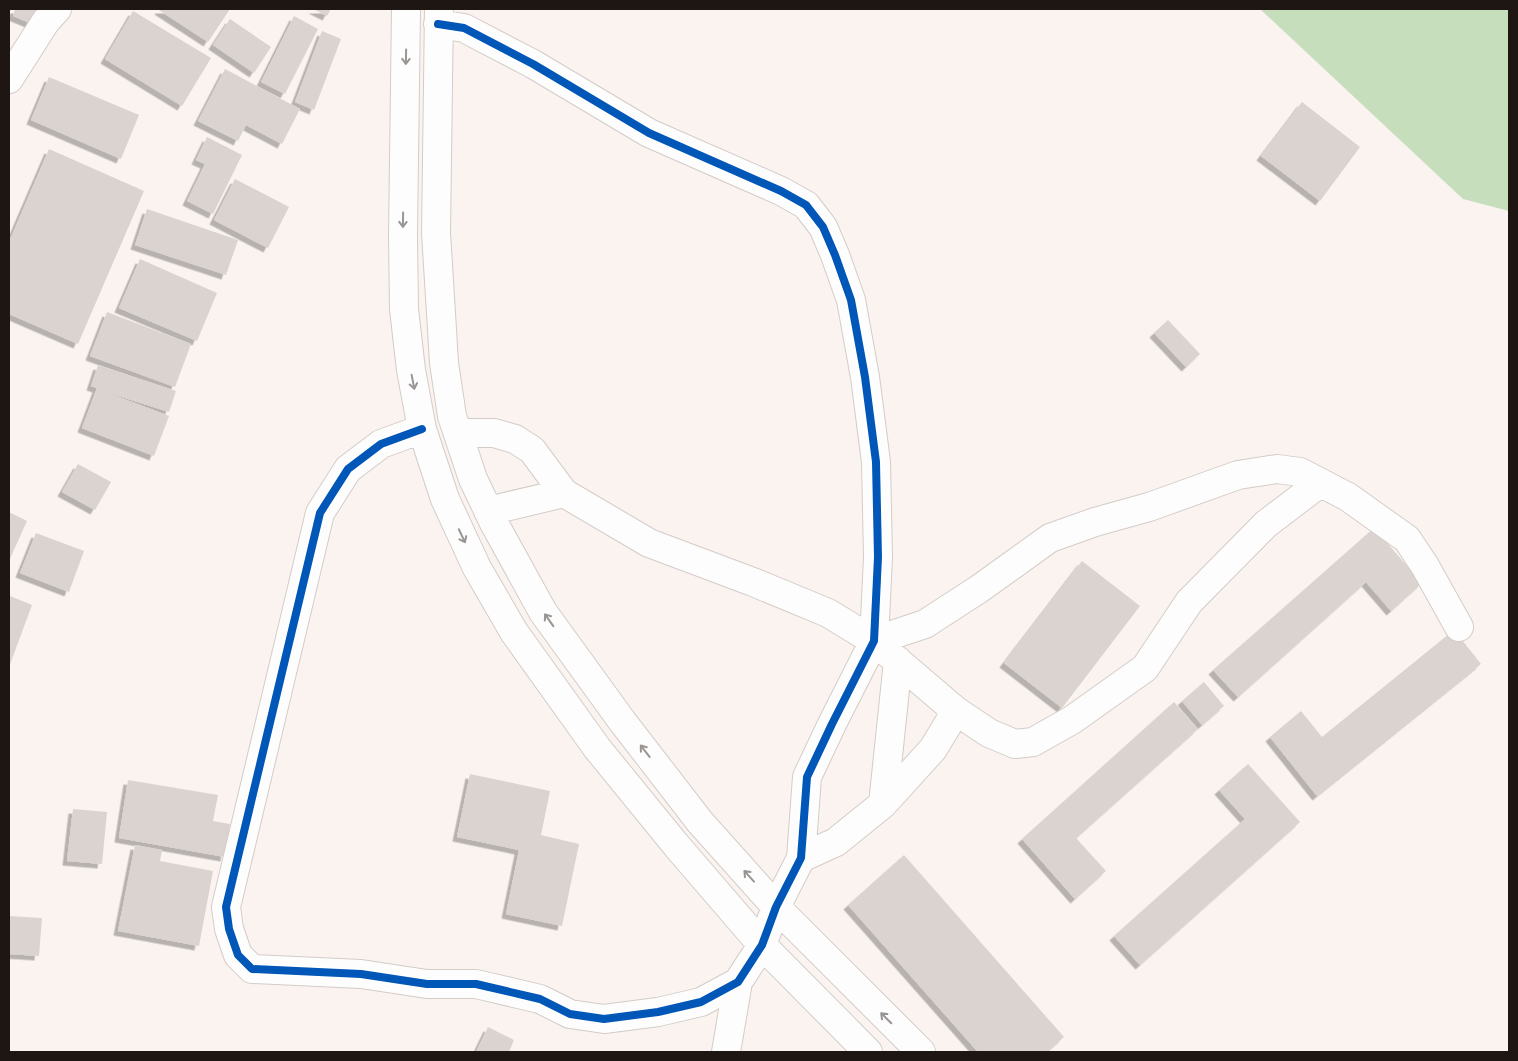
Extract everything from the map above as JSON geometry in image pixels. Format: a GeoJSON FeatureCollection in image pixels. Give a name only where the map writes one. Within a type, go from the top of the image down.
{"type":"FeatureCollection","features":[{"type":"Feature","properties":{"kind":"street"},"geometry":{"type":"LineString","coordinates":[[9,79],[46,21],[58,9]]}},
{"type":"Feature","properties":{"kind":"street"},"geometry":{"type":"LineString","coordinates":[[406,9],[404,309],[410,370],[422,429],[445,499],[477,568],[514,632],[597,748],[676,845],[762,945],[868,1052]]}},
{"type":"Feature","properties":{"kind":"street"},"geometry":{"type":"LineString","coordinates":[[726,1052],[738,982],[762,945],[776,907],[801,858],[808,778],[832,724],[874,641],[878,557],[876,462],[865,377],[852,300],[823,227],[806,205],[781,191],[649,133],[533,64],[439,16],[436,233],[444,363],[452,416],[473,479],[488,511],[543,612],[622,721],[700,822],[776,907],[921,1052]]}},
{"type":"Feature","properties":{"kind":"street"},"geometry":{"type":"LineString","coordinates":[[422,429],[381,444],[348,469],[320,513],[226,907],[229,929],[238,955],[252,969],[361,974],[427,984],[476,984],[540,999],[570,1014],[604,1019],[658,1012],[701,1002],[738,982]]}},
{"type":"Feature","properties":{"kind":"street"},"geometry":{"type":"LineString","coordinates":[[458,433],[494,433],[515,439],[532,450],[564,493],[649,543],[828,613],[874,641],[956,711],[989,734],[1015,744],[1033,742],[1072,720],[1145,668],[1189,602],[1266,524],[1320,483]]}},
{"type":"Feature","properties":{"kind":"street"},"geometry":{"type":"LineString","coordinates":[[874,641],[925,624],[979,589],[1050,538],[1094,522],[1149,507],[1238,475],[1277,469],[1300,472],[1348,497],[1407,539],[1425,566],[1458,627]]}},
{"type":"Feature","properties":{"kind":"street"},"geometry":{"type":"LineString","coordinates":[[488,511],[564,493]]}},
{"type":"Feature","properties":{"kind":"street"},"geometry":{"type":"LineString","coordinates":[[883,804],[898,661]]}},
{"type":"Feature","properties":{"kind":"street"},"geometry":{"type":"LineString","coordinates":[[801,858],[836,842],[883,804],[933,749],[956,711]]}},
{"type":"Feature","properties":{"kind":"green space"},"geometry":{"type":"Polygon","coordinates":[[[1260,9],[1509,9],[1509,211],[1463,199],[1260,9]]]}},
{"type":"Feature","properties":{"kind":"building"},"geometry":{"type":"Polygon","coordinates":[[[15,9],[44,9],[37,26],[13,16],[15,9]]]}},
{"type":"Feature","properties":{"kind":"building"},"geometry":{"type":"Polygon","coordinates":[[[160,9],[230,9],[208,42],[160,9]]]}},
{"type":"Feature","properties":{"kind":"building"},"geometry":{"type":"Polygon","coordinates":[[[313,9],[331,9],[327,16],[313,9]]]}},
{"type":"Feature","properties":{"kind":"building"},"geometry":{"type":"Polygon","coordinates":[[[133,11],[211,58],[182,106],[105,59],[133,11]]]}},
{"type":"Feature","properties":{"kind":"building"},"geometry":{"type":"Polygon","coordinates":[[[294,16],[318,29],[285,94],[261,82],[294,16]]]}},
{"type":"Feature","properties":{"kind":"building"},"geometry":{"type":"Polygon","coordinates":[[[230,19],[271,47],[254,73],[213,45],[230,19]]]}},
{"type":"Feature","properties":{"kind":"building"},"geometry":{"type":"Polygon","coordinates":[[[322,31],[341,39],[314,110],[295,102],[322,31]]]}},
{"type":"Feature","properties":{"kind":"building"},"geometry":{"type":"Polygon","coordinates":[[[225,69],[300,109],[282,144],[246,125],[238,141],[198,121],[225,69]]]}},
{"type":"Feature","properties":{"kind":"building"},"geometry":{"type":"Polygon","coordinates":[[[49,77],[139,115],[121,159],[31,120],[49,77]]]}},
{"type":"Feature","properties":{"kind":"building"},"geometry":{"type":"Polygon","coordinates":[[[1302,102],[1360,147],[1320,201],[1261,156],[1302,102]]]}},
{"type":"Feature","properties":{"kind":"building"},"geometry":{"type":"Polygon","coordinates":[[[207,137],[242,155],[213,214],[187,201],[205,164],[196,160],[207,137]]]}},
{"type":"Feature","properties":{"kind":"building"},"geometry":{"type":"Polygon","coordinates":[[[49,149],[144,191],[78,344],[9,314],[9,242],[49,149]]]}},
{"type":"Feature","properties":{"kind":"building"},"geometry":{"type":"Polygon","coordinates":[[[235,179],[289,207],[268,248],[214,220],[235,179]]]}},
{"type":"Feature","properties":{"kind":"building"},"geometry":{"type":"Polygon","coordinates":[[[147,209],[238,240],[226,275],[135,245],[147,209]]]}},
{"type":"Feature","properties":{"kind":"building"},"geometry":{"type":"Polygon","coordinates":[[[140,259],[217,293],[197,341],[119,308],[140,259]]]}},
{"type":"Feature","properties":{"kind":"building"},"geometry":{"type":"Polygon","coordinates":[[[107,312],[191,344],[175,387],[90,356],[107,312]]]}},
{"type":"Feature","properties":{"kind":"building"},"geometry":{"type":"Polygon","coordinates":[[[1168,320],[1200,354],[1186,367],[1154,333],[1168,320]]]}},
{"type":"Feature","properties":{"kind":"building"},"geometry":{"type":"Polygon","coordinates":[[[98,365],[176,391],[169,412],[100,390],[169,416],[154,456],[82,428],[97,388],[91,386],[98,365]]]}},
{"type":"Feature","properties":{"kind":"building"},"geometry":{"type":"Polygon","coordinates":[[[78,464],[111,482],[95,510],[62,492],[78,464]]]}},
{"type":"Feature","properties":{"kind":"building"},"geometry":{"type":"Polygon","coordinates":[[[9,512],[27,521],[9,561],[9,512]]]}},
{"type":"Feature","properties":{"kind":"building"},"geometry":{"type":"Polygon","coordinates":[[[1374,528],[1422,583],[1391,611],[1366,582],[1238,697],[1213,670],[1374,528]]]}},
{"type":"Feature","properties":{"kind":"building"},"geometry":{"type":"Polygon","coordinates":[[[36,533],[84,551],[69,592],[20,573],[36,533]]]}},
{"type":"Feature","properties":{"kind":"building"},"geometry":{"type":"Polygon","coordinates":[[[1082,561],[1140,606],[1062,708],[1004,663],[1082,561]]]}},
{"type":"Feature","properties":{"kind":"building"},"geometry":{"type":"Polygon","coordinates":[[[10,596],[32,605],[9,667],[9,599],[10,596]]]}},
{"type":"Feature","properties":{"kind":"building"},"geometry":{"type":"Polygon","coordinates":[[[1454,630],[1481,664],[1317,796],[1270,737],[1301,711],[1322,737],[1454,630]]]}},
{"type":"Feature","properties":{"kind":"building"},"geometry":{"type":"Polygon","coordinates":[[[1204,682],[1224,706],[1202,725],[1182,701],[1204,682]]]}},
{"type":"Feature","properties":{"kind":"building"},"geometry":{"type":"Polygon","coordinates":[[[1174,702],[1198,729],[1076,838],[1106,871],[1075,899],[1022,839],[1174,702]]]}},
{"type":"Feature","properties":{"kind":"building"},"geometry":{"type":"Polygon","coordinates":[[[1248,764],[1300,822],[1140,965],[1114,936],[1245,819],[1219,790],[1248,764]]]}},
{"type":"Feature","properties":{"kind":"building"},"geometry":{"type":"Polygon","coordinates":[[[470,774],[550,791],[541,835],[579,844],[562,926],[506,914],[519,850],[457,837],[470,774]]]}},
{"type":"Feature","properties":{"kind":"building"},"geometry":{"type":"Polygon","coordinates":[[[128,780],[218,795],[213,821],[230,824],[225,857],[119,838],[128,780]]]}},
{"type":"Feature","properties":{"kind":"building"},"geometry":{"type":"Polygon","coordinates":[[[73,809],[107,812],[102,864],[67,861],[73,809]]]}},
{"type":"Feature","properties":{"kind":"building"},"geometry":{"type":"Polygon","coordinates":[[[135,845],[162,850],[160,861],[213,871],[199,946],[118,931],[135,845]]]}},
{"type":"Feature","properties":{"kind":"building"},"geometry":{"type":"Polygon","coordinates":[[[904,855],[1064,1037],[1047,1052],[978,1052],[848,905],[904,855]]]}},
{"type":"Feature","properties":{"kind":"building"},"geometry":{"type":"Polygon","coordinates":[[[9,916],[42,918],[39,956],[9,954],[9,916]]]}},
{"type":"Feature","properties":{"kind":"building"},"geometry":{"type":"Polygon","coordinates":[[[488,1027],[514,1040],[509,1052],[476,1052],[488,1027]]]}},
{"type":"Feature","properties":{"kind":"cycle path"},"geometry":{"type":"LineString","coordinates":[[422,429],[381,444],[348,469],[320,513],[226,907],[229,929],[238,955],[252,969],[361,974],[427,984],[476,984],[540,999],[570,1014],[604,1019],[658,1012],[701,1002],[738,982],[762,945],[776,907],[801,858],[807,777],[874,641],[878,557],[876,462],[865,377],[851,300],[823,227],[806,205],[781,191],[649,133],[533,64],[464,28],[438,24]]}}]}
